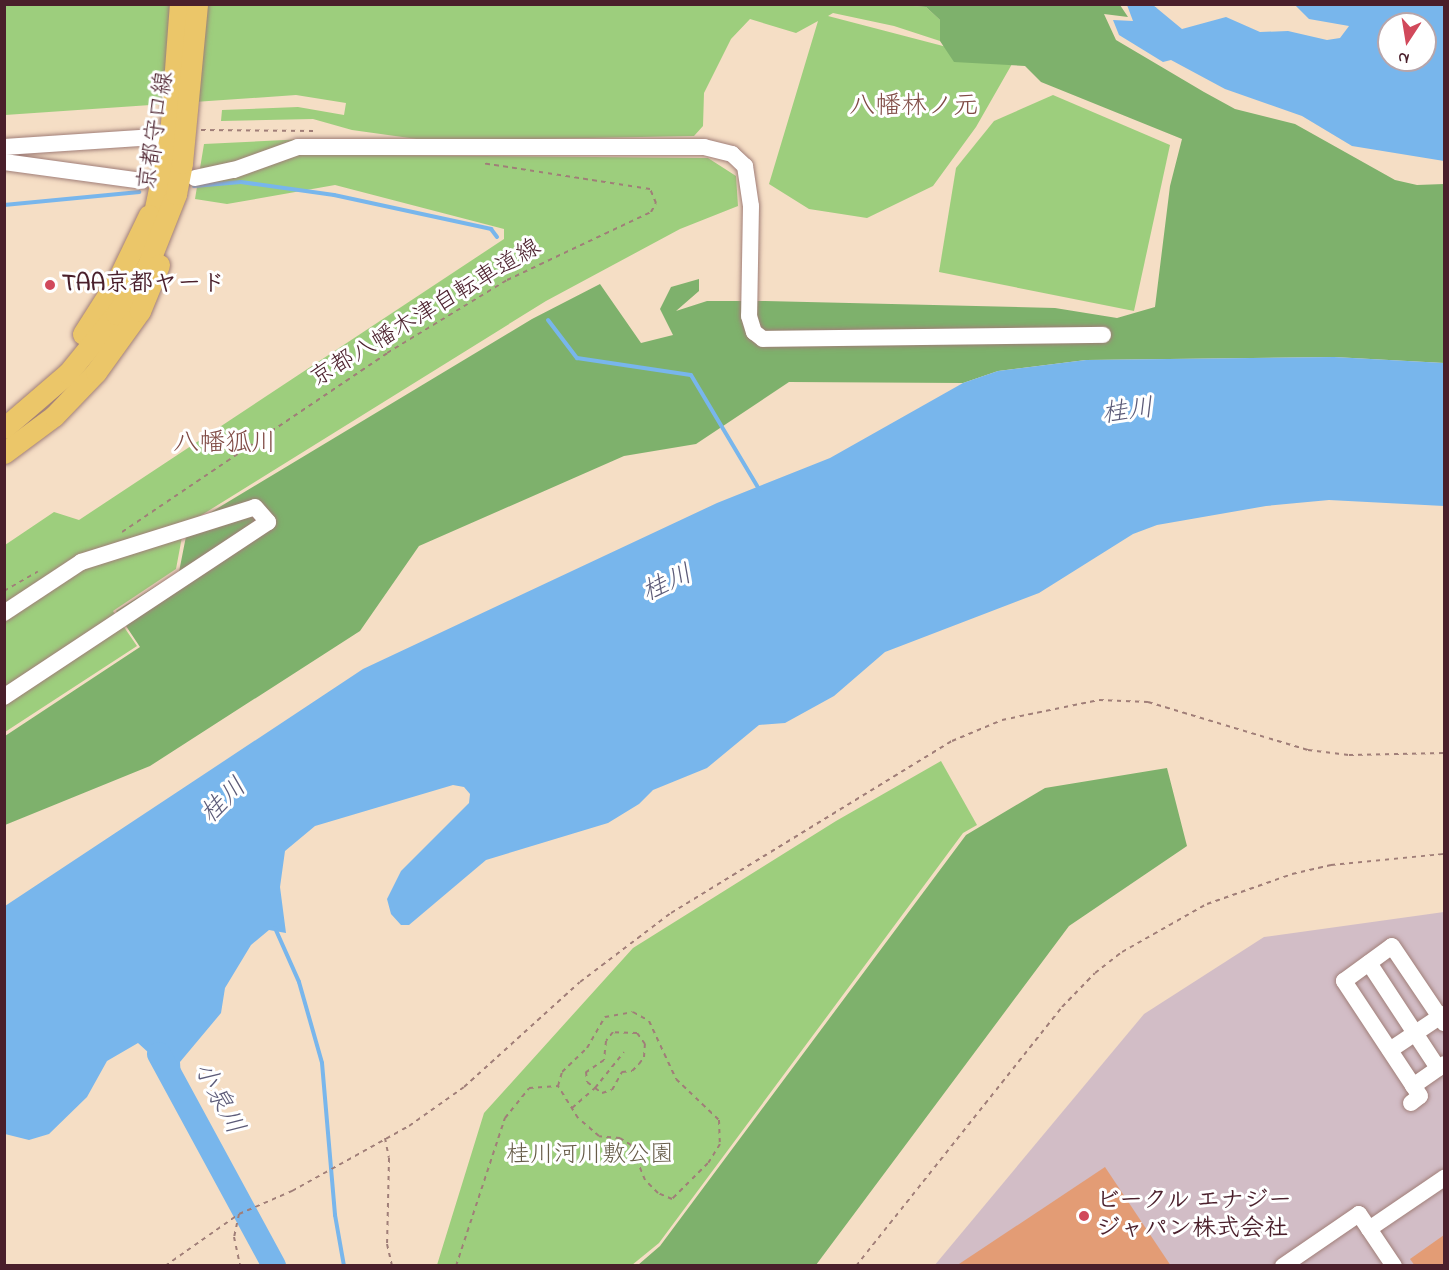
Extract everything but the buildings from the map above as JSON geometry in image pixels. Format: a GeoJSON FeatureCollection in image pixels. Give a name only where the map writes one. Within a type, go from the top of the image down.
{"type":"FeatureCollection","features":[{"type":"Feature","properties":{"kind":"main road","name":"京都守口線"},"geometry":{"type":"LineString","coordinates":[[180,4],[183,127]]}},
{"type":"Feature","properties":{"kind":"main road","name":"京都守口線"},"geometry":{"type":"LineString","coordinates":[[4,428],[68,373],[130,292],[151,230],[167,195],[183,127],[197,4]]}},
{"type":"Feature","properties":{"kind":"main road"},"geometry":{"type":"LineString","coordinates":[[4,412],[63,359],[100,310],[167,195]]}},
{"type":"Feature","properties":{"kind":"main road"},"geometry":{"type":"LineString","coordinates":[[4,453],[54,416],[119,343],[140,311],[157,270],[167,195]]}},
{"type":"Feature","properties":{"kind":"lane"},"geometry":{"type":"LineString","coordinates":[[4,147],[183,127]]}},
{"type":"Feature","properties":{"kind":"lane"},"geometry":{"type":"LineString","coordinates":[[195,178],[234,170],[298,147],[704,147],[732,154],[745,166],[751,206],[749,316],[754,332],[763,339],[1103,335]]}},
{"type":"Feature","properties":{"kind":"lane"},"geometry":{"type":"LineString","coordinates":[[4,162],[142,181]]}},
{"type":"Feature","properties":{"kind":"lane"},"geometry":{"type":"LineString","coordinates":[[4,613],[81,562],[255,507],[267,522],[4,697]]}},
{"type":"Feature","properties":{"kind":"lane"},"geometry":{"type":"LineString","coordinates":[[1369,963],[1415,1032],[1442,1066],[1412,1094],[1390,1050],[1344,981],[1392,946],[1443,1018],[1415,1032],[1390,1050]]}},
{"type":"Feature","properties":{"kind":"lane"},"geometry":{"type":"LineString","coordinates":[[1369,1228],[1444,1178]]}},
{"type":"Feature","properties":{"kind":"lane"},"geometry":{"type":"LineString","coordinates":[[1283,1266],[1359,1214],[1394,1266]]}},
{"type":"Feature","properties":{"kind":"path","name":"京都八幡木津自転車道線"},"geometry":{"type":"LineString","coordinates":[[120,534],[397,347],[507,280],[651,212],[656,202],[650,189],[480,162]]}},
{"type":"Feature","properties":{"kind":"path"},"geometry":{"type":"LineString","coordinates":[[4,591],[44,568]]}},
{"type":"Feature","properties":{"kind":"path"},"geometry":{"type":"LineString","coordinates":[[165,1266],[239,1214],[292,1191],[385,1138],[464,1087],[580,982],[672,913],[952,741],[1002,720],[1048,708],[1099,700],[1148,702],[1308,750],[1349,755],[1444,753]]}},
{"type":"Feature","properties":{"kind":"path"},"geometry":{"type":"LineString","coordinates":[[856,1266],[1062,1006],[1095,973],[1122,952],[1207,904],[1292,874],[1331,865],[1444,854]]}},
{"type":"Feature","properties":{"kind":"path"},"geometry":{"type":"LineString","coordinates":[[633,1012],[649,1021],[676,1079],[719,1120],[720,1144],[708,1163],[672,1199],[658,1193],[645,1180],[631,1145],[620,1138],[599,1136],[572,1108],[558,1086],[562,1072],[587,1048],[605,1017],[633,1012]]}},
{"type":"Feature","properties":{"kind":"path"},"geometry":{"type":"LineString","coordinates":[[625,1029],[637,1033],[645,1044],[644,1057],[639,1064],[632,1071],[622,1072],[612,1089],[602,1093],[594,1088],[587,1082],[586,1072],[604,1060],[606,1041],[613,1032],[625,1029]]}},
{"type":"Feature","properties":{"kind":"path"},"geometry":{"type":"LineString","coordinates":[[572,1108],[594,1088],[624,1052]]}},
{"type":"Feature","properties":{"kind":"path"},"geometry":{"type":"LineString","coordinates":[[456,1266],[505,1118],[529,1088],[558,1086]]}},
{"type":"Feature","properties":{"kind":"path"},"geometry":{"type":"LineString","coordinates":[[385,1138],[389,1158],[387,1244],[392,1266]]}},
{"type":"Feature","properties":{"kind":"path"},"geometry":{"type":"LineString","coordinates":[[239,1214],[234,1237],[240,1266]]}},
{"type":"Feature","properties":{"kind":"shaded area"},"geometry":{"type":"Polygon","coordinates":[[[1444,912],[1444,1265],[934,1266],[1144,1014],[1264,937],[1444,912]]]}},
{"type":"Feature","properties":{"kind":"green space"},"geometry":{"type":"Polygon","coordinates":[[[5,5],[900,5],[926,7],[940,20],[940,41],[894,26],[833,13],[828,16],[1012,64],[976,127],[933,186],[867,218],[809,209],[769,184],[818,21],[796,33],[750,19],[731,39],[704,93],[703,126],[694,136],[431,141],[352,130],[313,119],[221,121],[222,110],[298,107],[344,115],[346,103],[296,95],[5,115],[5,5]]]}},
{"type":"Feature","properties":{"kind":"green space"},"geometry":{"type":"Polygon","coordinates":[[[900,5],[1120,5],[1128,17],[1104,14],[1116,40],[1204,92],[1235,109],[1295,124],[1395,180],[1417,185],[1444,184],[1444,363],[1334,357],[1086,360],[998,371],[963,383],[789,382],[696,444],[624,456],[419,546],[360,631],[150,766],[5,825],[5,736],[140,647],[116,611],[179,572],[188,526],[532,319],[600,284],[641,343],[673,335],[660,309],[671,287],[699,279],[699,291],[676,311],[707,301],[765,301],[1055,308],[1117,318],[1155,307],[1170,186],[1182,139],[1041,82],[1025,66],[954,62],[940,41],[940,20],[926,7],[900,5]]]}},
{"type":"Feature","properties":{"kind":"green space"},"geometry":{"type":"Polygon","coordinates":[[[1053,95],[1170,145],[1134,311],[939,272],[956,168],[994,121],[1053,95]]]}},
{"type":"Feature","properties":{"kind":"green space"},"geometry":{"type":"Polygon","coordinates":[[[306,139],[380,155],[708,158],[736,176],[738,206],[680,229],[546,301],[184,526],[176,569],[113,611],[137,646],[5,732],[5,545],[54,512],[79,520],[504,239],[504,229],[335,185],[227,204],[195,199],[204,144],[306,139]]]}},
{"type":"Feature","properties":{"kind":"green space","name":"桂川河川敷公園"},"geometry":{"type":"Polygon","coordinates":[[[941,761],[977,825],[963,833],[659,1243],[632,1265],[437,1265],[484,1113],[633,948],[836,821],[941,761]]]}},
{"type":"Feature","properties":{"kind":"green space"},"geometry":{"type":"Polygon","coordinates":[[[1167,768],[1187,846],[1069,926],[816,1265],[638,1265],[660,1246],[966,835],[1045,788],[1167,768]]]}},
{"type":"Feature","properties":{"kind":"water"},"geometry":{"type":"Polygon","coordinates":[[[1127,5],[1153,5],[1182,29],[1226,17],[1260,32],[1288,31],[1327,40],[1340,38],[1349,26],[1309,19],[1295,5],[1444,5],[1444,161],[1352,146],[1302,116],[1225,89],[1171,60],[1163,62],[1119,35],[1113,20],[1133,21],[1127,5]]]}},
{"type":"Feature","properties":{"kind":"water","name":"桂川"},"geometry":{"type":"Polygon","coordinates":[[[1334,357],[1444,363],[1444,506],[1329,500],[1266,506],[1157,525],[1133,534],[1039,593],[885,652],[834,696],[785,723],[759,725],[707,768],[653,790],[639,804],[608,823],[486,860],[409,925],[401,925],[391,914],[387,899],[401,871],[469,803],[470,794],[464,787],[453,785],[315,826],[285,851],[280,887],[286,933],[269,930],[251,945],[225,988],[221,1013],[180,1062],[181,1080],[167,1086],[150,1054],[138,1043],[107,1061],[87,1097],[49,1134],[29,1140],[5,1134],[5,906],[363,669],[717,503],[830,458],[963,383],[998,371],[1086,360],[1334,357]]]}},
{"type":"Feature","properties":{"kind":"waterway"},"geometry":{"type":"LineString","coordinates":[[194,186],[241,182],[334,195],[491,229],[497,237]]}},
{"type":"Feature","properties":{"kind":"waterway"},"geometry":{"type":"LineString","coordinates":[[4,205],[139,192]]}},
{"type":"Feature","properties":{"kind":"waterway"},"geometry":{"type":"LineString","coordinates":[[548,320],[577,358],[691,375],[759,489]]}},
{"type":"Feature","properties":{"kind":"waterway"},"geometry":{"type":"LineString","coordinates":[[275,928],[299,982],[322,1063],[335,1215],[344,1266]]}},
{"type":"Feature","properties":{"kind":"waterway","name":"小泉川"},"geometry":{"type":"LineString","coordinates":[[159,1054],[274,1266]]}},
{"type":"Feature","properties":{"kind":"place","name":"TAA京都ヤード"},"geometry":{"type":"Point","coordinates":[50,285]}},
{"type":"Feature","properties":{"kind":"place","name":"ビークル エナジー ジャパン株式会社"},"geometry":{"type":"Point","coordinates":[1084,1216]}},
{"type":"Feature","properties":{"kind":"district","name":"八幡林ノ元"},"geometry":{"type":"Point","coordinates":[914,108]}},
{"type":"Feature","properties":{"kind":"district","name":"八幡狐川"},"geometry":{"type":"Point","coordinates":[225,445]}}]}
